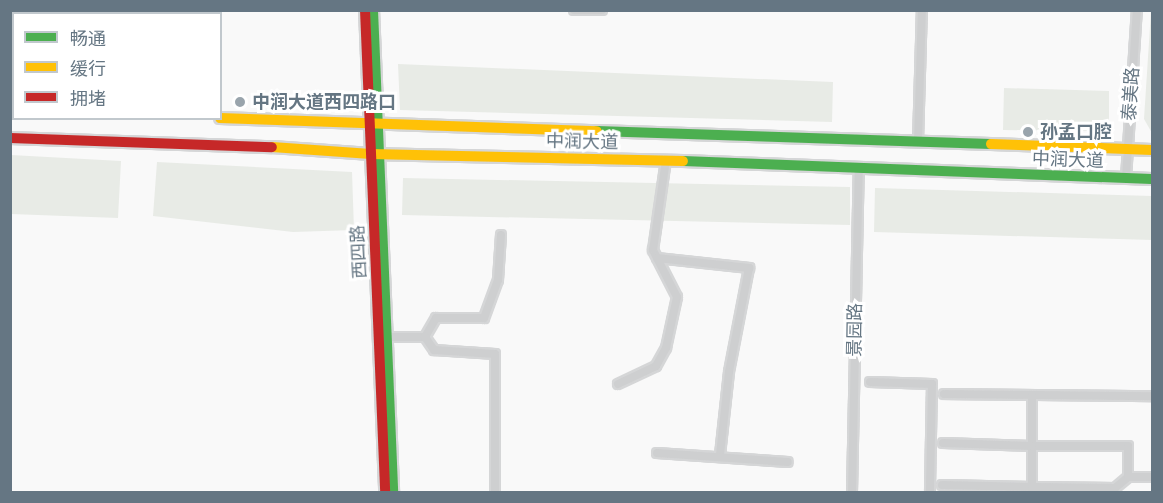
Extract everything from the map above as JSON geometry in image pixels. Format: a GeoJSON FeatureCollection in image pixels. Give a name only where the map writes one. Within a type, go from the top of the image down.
{"type":"FeatureCollection","features":[{"type":"Feature","properties":{"kind":"main road","name":"西四路"},"geometry":{"type":"LineString","coordinates":[[365,10],[375,124]]}},
{"type":"Feature","properties":{"kind":"main road","name":"西四路"},"geometry":{"type":"LineString","coordinates":[[373,10],[383,337],[385,492]]}},
{"type":"Feature","properties":{"kind":"main road","name":"中润大道"},"geometry":{"type":"LineString","coordinates":[[222,118],[1152,150]]}},
{"type":"Feature","properties":{"kind":"main road","name":"中润大道"},"geometry":{"type":"LineString","coordinates":[[10,138],[352,150],[376,154],[666,160],[1152,179]]}},
{"type":"Feature","properties":{"kind":"main road","name":"西四路"},"geometry":{"type":"LineString","coordinates":[[383,337],[393,492]]}},
{"type":"Feature","properties":{"kind":"street"},"geometry":{"type":"LineString","coordinates":[[574,10],[602,10]]}},
{"type":"Feature","properties":{"kind":"street"},"geometry":{"type":"LineString","coordinates":[[918,141],[922,10]]}},
{"type":"Feature","properties":{"kind":"street","name":"泰美路"},"geometry":{"type":"LineString","coordinates":[[1126,178],[1137,10]]}},
{"type":"Feature","properties":{"kind":"street"},"geometry":{"type":"LineString","coordinates":[[618,384],[656,366],[666,348],[677,297],[657,258],[654,241],[666,160]]}},
{"type":"Feature","properties":{"kind":"street","name":"景园路"},"geometry":{"type":"LineString","coordinates":[[852,492],[859,168]]}},
{"type":"Feature","properties":{"kind":"street"},"geometry":{"type":"LineString","coordinates":[[425,337],[436,318],[484,318],[498,280],[501,235]]}},
{"type":"Feature","properties":{"kind":"street"},"geometry":{"type":"LineString","coordinates":[[657,258],[748,268],[729,372],[720,455]]}},
{"type":"Feature","properties":{"kind":"street"},"geometry":{"type":"LineString","coordinates":[[383,337],[425,337]]}},
{"type":"Feature","properties":{"kind":"street"},"geometry":{"type":"LineString","coordinates":[[425,337],[434,350],[495,354],[495,492]]}},
{"type":"Feature","properties":{"kind":"street"},"geometry":{"type":"LineString","coordinates":[[870,382],[932,384],[930,492]]}},
{"type":"Feature","properties":{"kind":"street"},"geometry":{"type":"LineString","coordinates":[[944,394],[1152,396]]}},
{"type":"Feature","properties":{"kind":"street"},"geometry":{"type":"LineString","coordinates":[[1032,395],[1032,490]]}},
{"type":"Feature","properties":{"kind":"street"},"geometry":{"type":"LineString","coordinates":[[943,443],[1128,446],[1128,477]]}},
{"type":"Feature","properties":{"kind":"street"},"geometry":{"type":"LineString","coordinates":[[657,453],[720,455],[788,462]]}},
{"type":"Feature","properties":{"kind":"street"},"geometry":{"type":"LineString","coordinates":[[942,486],[1103,490],[1115,488],[1128,477],[1152,477]]}},
{"type":"Feature","properties":{"kind":"shaded area"},"geometry":{"type":"Polygon","coordinates":[[[1152,11],[1152,133],[1144,119],[1152,11]]]}},
{"type":"Feature","properties":{"kind":"shaded area"},"geometry":{"type":"Polygon","coordinates":[[[398,64],[833,82],[832,122],[400,110],[398,64]]]}},
{"type":"Feature","properties":{"kind":"shaded area"},"geometry":{"type":"Polygon","coordinates":[[[1004,88],[1109,91],[1109,131],[1003,130],[1004,88]]]}},
{"type":"Feature","properties":{"kind":"shaded area"},"geometry":{"type":"Polygon","coordinates":[[[11,155],[121,161],[118,218],[11,214],[11,155]]]}},
{"type":"Feature","properties":{"kind":"shaded area"},"geometry":{"type":"Polygon","coordinates":[[[157,162],[352,172],[354,230],[293,232],[153,216],[157,162]]]}},
{"type":"Feature","properties":{"kind":"shaded area"},"geometry":{"type":"Polygon","coordinates":[[[403,178],[850,187],[850,225],[402,215],[403,178]]]}},
{"type":"Feature","properties":{"kind":"shaded area"},"geometry":{"type":"Polygon","coordinates":[[[875,188],[1152,196],[1152,240],[874,232],[875,188]]]}},
{"type":"Feature","properties":{"kind":"traffic: fast"},"geometry":{"type":"LineString","coordinates":[[373,10],[393,492]]}},
{"type":"Feature","properties":{"kind":"traffic: fast"},"geometry":{"type":"LineString","coordinates":[[597,131],[991,144]]}},
{"type":"Feature","properties":{"kind":"traffic: fast"},"geometry":{"type":"LineString","coordinates":[[683,161],[1152,179]]}},
{"type":"Feature","properties":{"kind":"traffic: slow"},"geometry":{"type":"LineString","coordinates":[[222,118],[597,131]]}},
{"type":"Feature","properties":{"kind":"traffic: slow"},"geometry":{"type":"LineString","coordinates":[[991,144],[1152,150]]}},
{"type":"Feature","properties":{"kind":"traffic: slow"},"geometry":{"type":"LineString","coordinates":[[272,147],[371,154],[683,161]]}},
{"type":"Feature","properties":{"kind":"traffic: jam"},"geometry":{"type":"LineString","coordinates":[[365,10],[385,492]]}},
{"type":"Feature","properties":{"kind":"traffic: jam"},"geometry":{"type":"LineString","coordinates":[[10,138],[272,147]]}},
{"type":"Feature","properties":{"kind":"place","name":"中润大道西四路口"},"geometry":{"type":"Point","coordinates":[240,102]}},
{"type":"Feature","properties":{"kind":"place","name":"孙孟口腔"},"geometry":{"type":"Point","coordinates":[1028,132]}}]}
